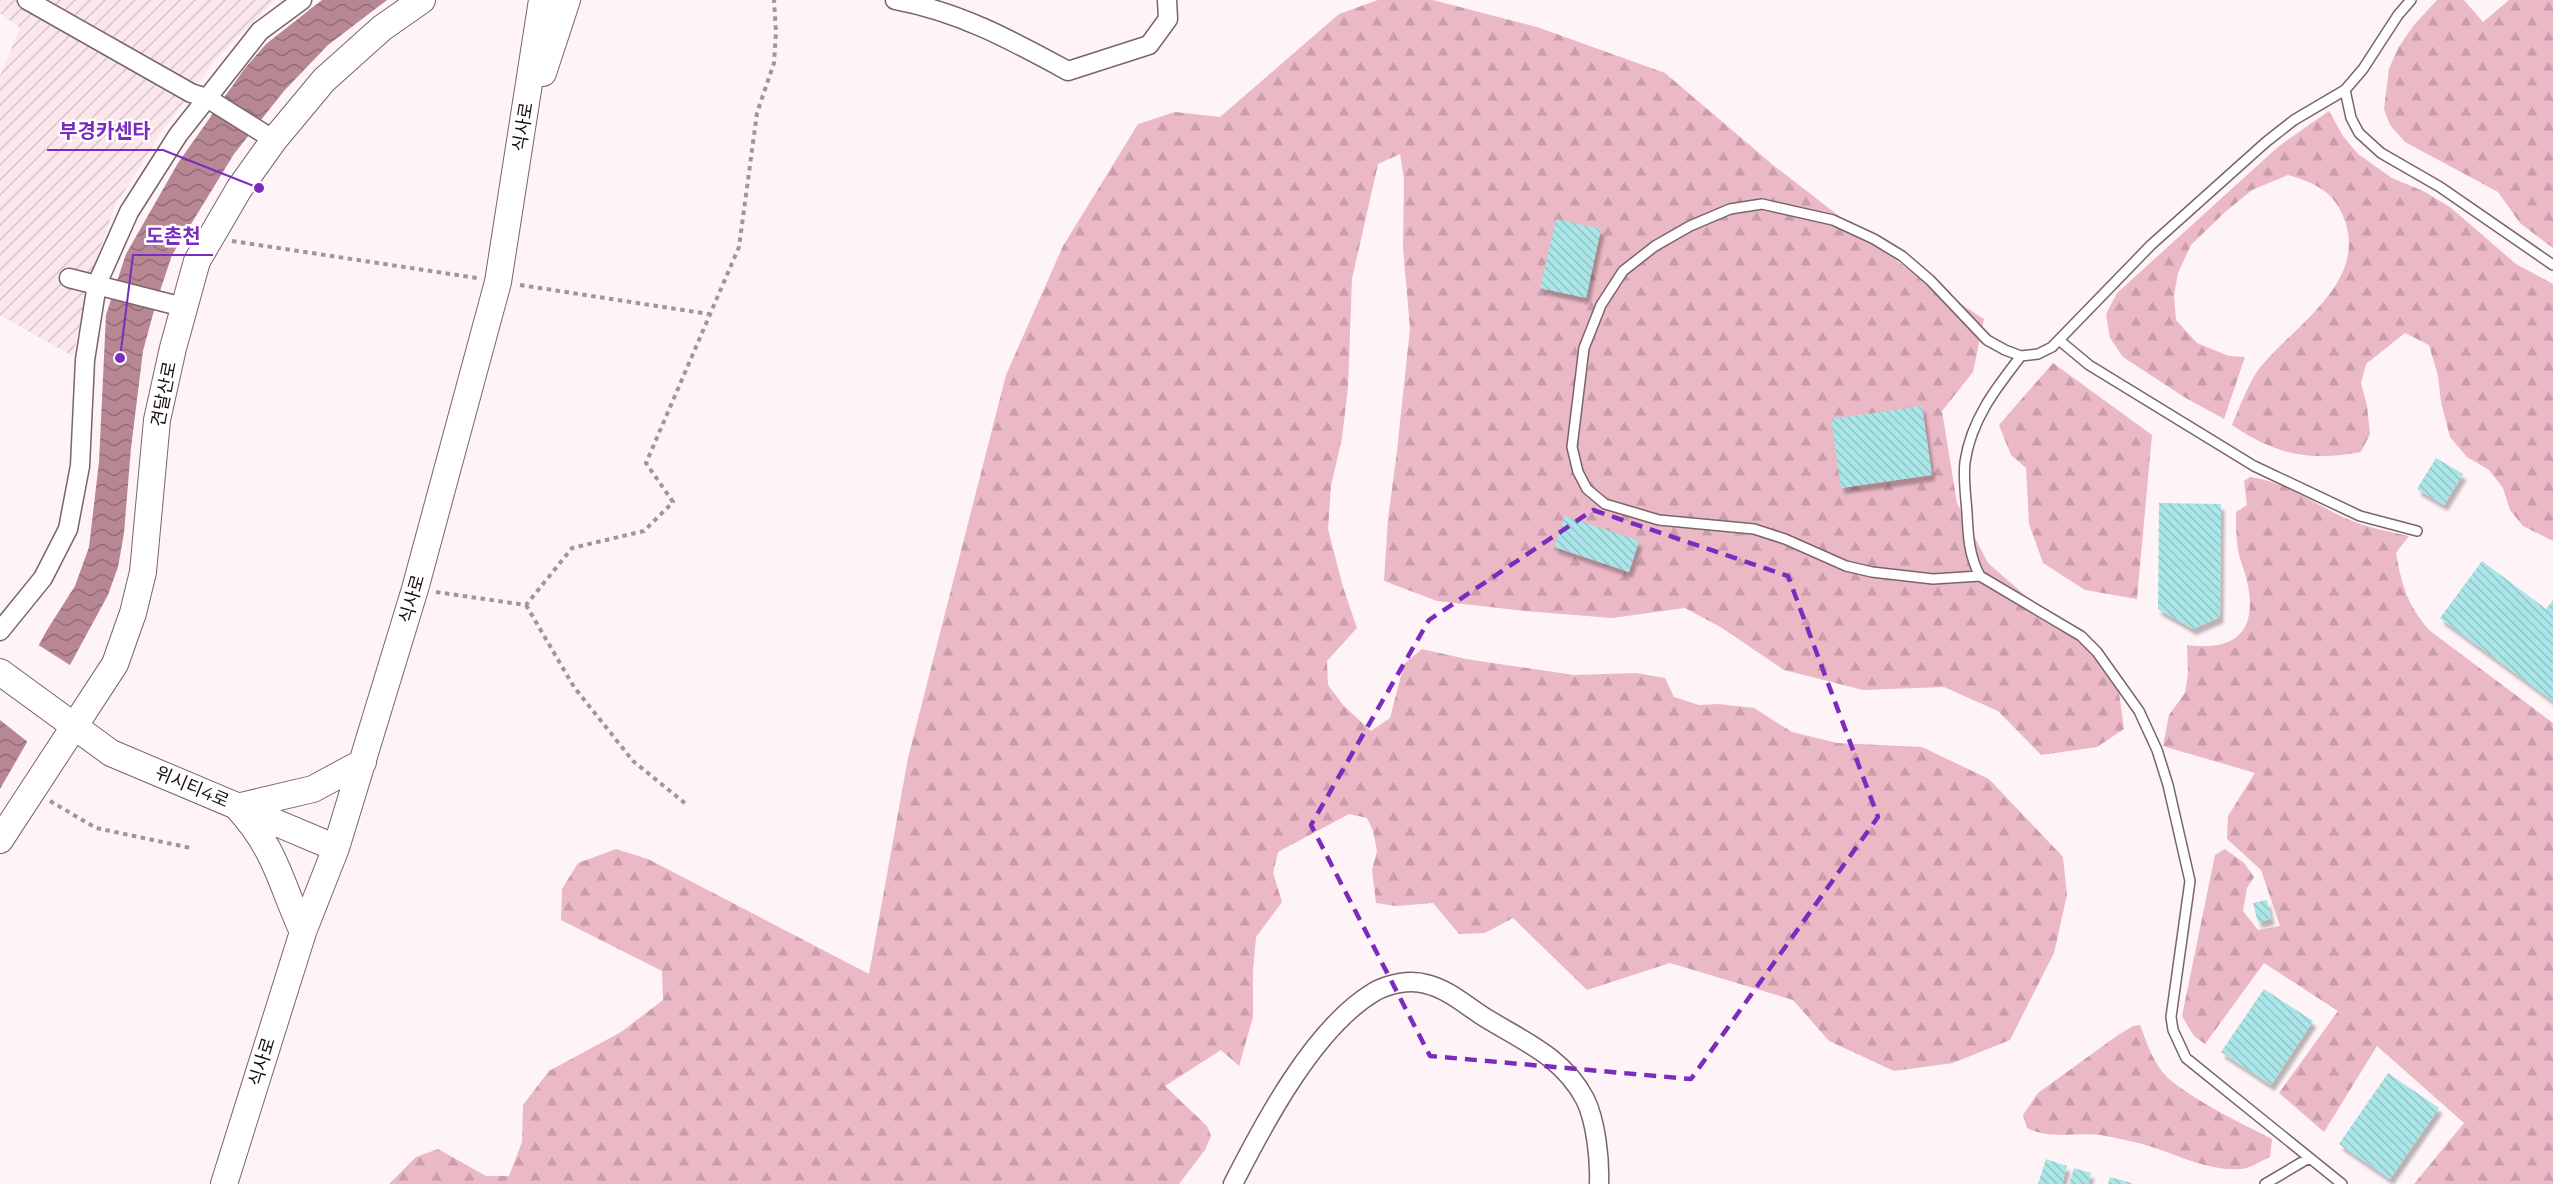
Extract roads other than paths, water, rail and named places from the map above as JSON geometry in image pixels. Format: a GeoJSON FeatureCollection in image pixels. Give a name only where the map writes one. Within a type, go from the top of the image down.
{"type":"FeatureCollection","features":[{"type":"Feature","properties":{"kind":"street"},"geometry":{"type":"LineString","coordinates":[[27,0],[191,93],[211,101],[268,137]]}},
{"type":"Feature","properties":{"kind":"street"},"geometry":{"type":"LineString","coordinates":[[0,631],[43,578],[68,529],[80,466],[86,360],[103,286],[129,212],[178,135],[211,101],[260,31],[302,0]]}},
{"type":"Feature","properties":{"kind":"street","name":"견달산로"},"geometry":{"type":"LineString","coordinates":[[0,840],[32,790],[65,718],[115,664],[133,613],[143,572],[157,420],[177,306],[197,261],[268,137],[350,56],[382,28],[422,0]]}},
{"type":"Feature","properties":{"kind":"street","name":"식사로"},"geometry":{"type":"LineString","coordinates":[[224,1184],[303,932],[336,848],[363,762],[415,589],[498,282],[542,0]]}},
{"type":"Feature","properties":{"kind":"street"},"geometry":{"type":"LineString","coordinates":[[529,89],[545,70],[567,0]]}},
{"type":"Feature","properties":{"kind":"street"},"geometry":{"type":"LineString","coordinates":[[895,0],[957,15],[987,28],[1068,71],[1149,45],[1168,19],[1167,0]]}},
{"type":"Feature","properties":{"kind":"street"},"geometry":{"type":"LineString","coordinates":[[69,278],[177,306]]}},
{"type":"Feature","properties":{"kind":"street","name":"위시티4로"},"geometry":{"type":"LineString","coordinates":[[0,672],[111,753],[336,848]]}},
{"type":"Feature","properties":{"kind":"street"},"geometry":{"type":"LineString","coordinates":[[237,807],[313,789],[363,762]]}},
{"type":"Feature","properties":{"kind":"street"},"geometry":{"type":"LineString","coordinates":[[237,807],[256,827],[270,849],[303,932]]}},
{"type":"Feature","properties":{"kind":"street"},"geometry":{"type":"LineString","coordinates":[[1233,1184],[1257,1136],[1298,1073],[1340,1018],[1375,992],[1397,983],[1425,983],[1449,992],[1482,1015],[1541,1049],[1566,1073],[1586,1100],[1596,1138],[1599,1184]]}},
{"type":"Feature","properties":{"kind":"lane"},"geometry":{"type":"LineString","coordinates":[[1980,576],[1933,579],[1872,572],[1845,566],[1754,529],[1659,520],[1605,504],[1587,489],[1578,472],[1572,447],[1584,348],[1601,305],[1623,271],[1655,246],[1690,226],[1730,209],[1762,204],[1833,220],[1874,239],[1902,256],[1930,280],[1987,340],[2020,356],[2038,354],[2052,347],[2151,245],[2266,142],[2294,120],[2322,106],[2345,90],[2411,0]]}},
{"type":"Feature","properties":{"kind":"lane"},"geometry":{"type":"LineString","coordinates":[[2345,90],[2351,118],[2359,134],[2381,153],[2440,187],[2553,265]]}},
{"type":"Feature","properties":{"kind":"lane"},"geometry":{"type":"LineString","coordinates":[[2059,340],[2090,364],[2254,466],[2360,516],[2417,531]]}},
{"type":"Feature","properties":{"kind":"lane"},"geometry":{"type":"LineString","coordinates":[[2020,356],[1983,408],[1972,433],[1965,462],[1968,544],[1974,565],[1980,576],[2081,636],[2104,662],[2139,711],[2157,750],[2168,785],[2190,882],[2171,1017],[2177,1042],[2186,1058],[2342,1184]]}},
{"type":"Feature","properties":{"kind":"lane"},"geometry":{"type":"LineString","coordinates":[[2265,1184],[2309,1158]]}},
{"type":"Feature","properties":{"kind":"water"},"geometry":{"type":"Polygon","coordinates":[[[322,0],[387,0],[328,45],[284,91],[234,154],[172,255],[143,351],[131,448],[124,533],[118,567],[108,595],[0,789],[0,716],[47,630],[75,586],[89,547],[99,462],[106,315],[126,254],[178,163],[245,68],[266,44],[322,0]]]}},
{"type":"Feature","properties":{"kind":"place","name":"부경카센타"},"geometry":{"type":"Point","coordinates":[259,188]}},
{"type":"Feature","properties":{"kind":"place","name":"도촌천"},"geometry":{"type":"Point","coordinates":[120,358]}}]}
